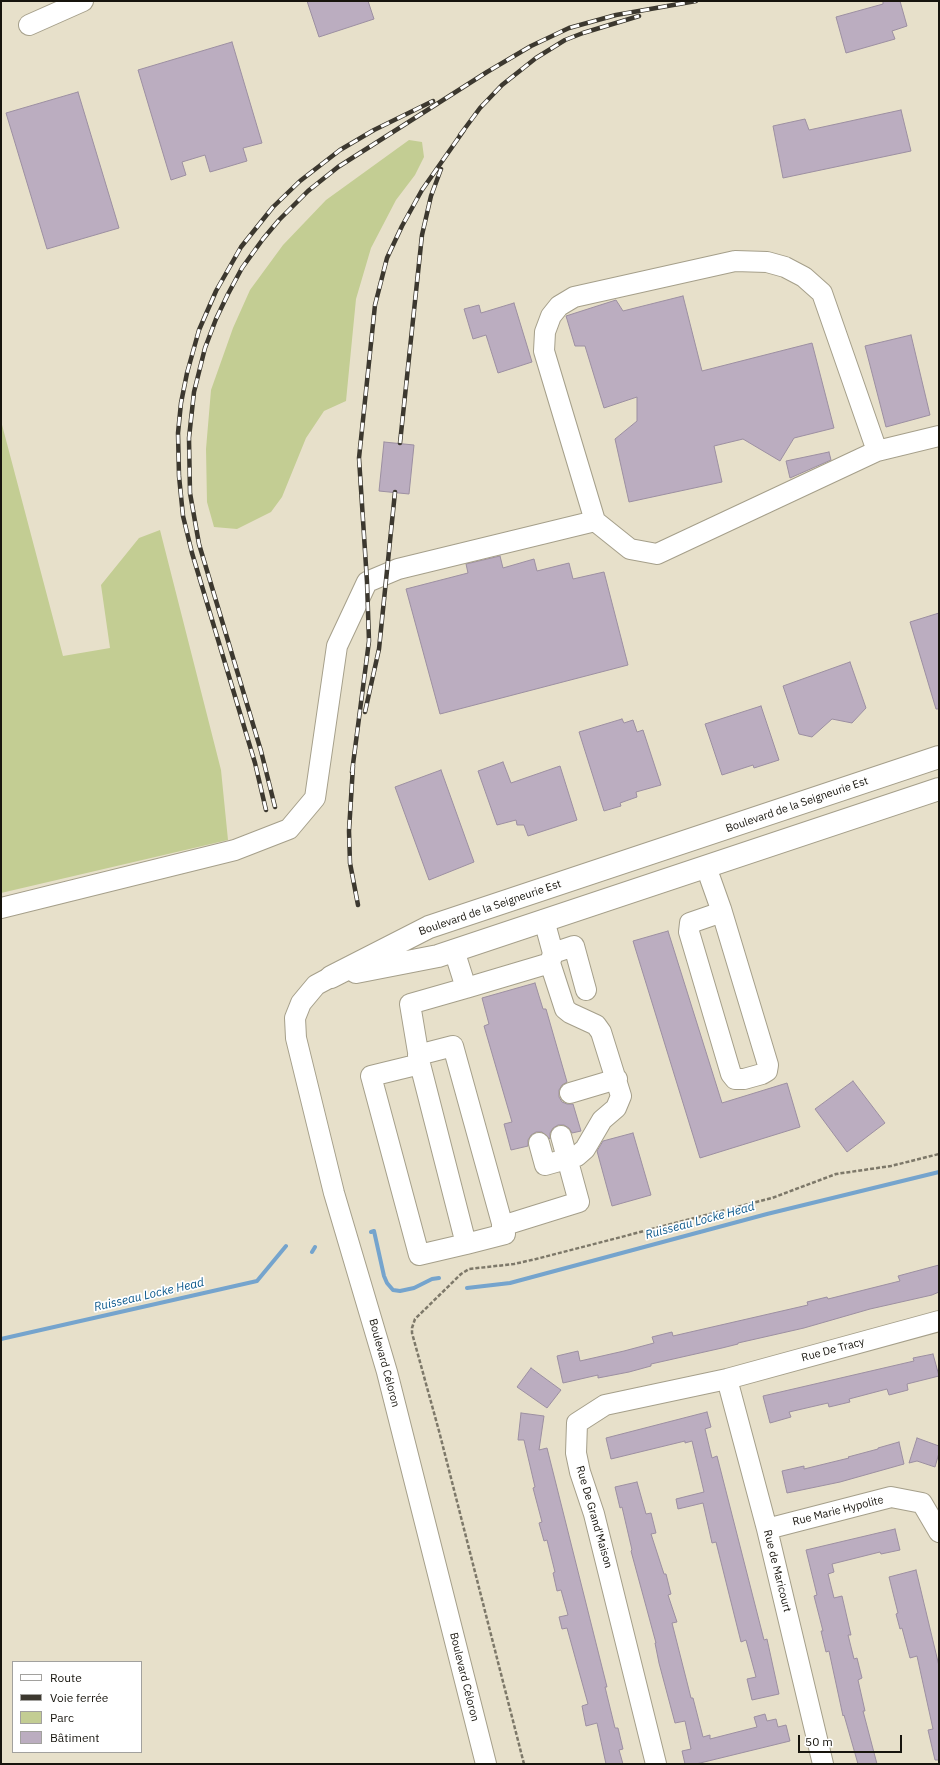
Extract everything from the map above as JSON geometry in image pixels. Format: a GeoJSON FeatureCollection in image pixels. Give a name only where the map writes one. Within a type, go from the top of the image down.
{"type":"FeatureCollection","features":[{"type":"Feature","properties":{"kind":"main road","name":"Boulevard de la Seigneurie Est"},"geometry":{"type":"LineString","coordinates":[[331,977],[428,927],[939,757]]}},
{"type":"Feature","properties":{"kind":"main road"},"geometry":{"type":"LineString","coordinates":[[331,977],[438,956],[544,920],[715,870],[769,845],[929,792],[910,766]]}},
{"type":"Feature","properties":{"kind":"main road"},"geometry":{"type":"LineString","coordinates":[[868,781],[877,810]]}},
{"type":"Feature","properties":{"kind":"main road"},"geometry":{"type":"LineString","coordinates":[[760,817],[769,845]]}},
{"type":"Feature","properties":{"kind":"main road"},"geometry":{"type":"LineString","coordinates":[[711,834],[715,870]]}},
{"type":"Feature","properties":{"kind":"main road"},"geometry":{"type":"LineString","coordinates":[[534,891],[544,920]]}},
{"type":"Feature","properties":{"kind":"street"},"geometry":{"type":"LineString","coordinates":[[29,25],[83,1]]}},
{"type":"Feature","properties":{"kind":"street"},"geometry":{"type":"LineString","coordinates":[[877,451],[822,293],[804,277],[785,267],[767,262],[735,261],[574,297],[559,306],[551,316],[545,332],[544,351],[595,521],[630,549],[657,554],[877,451],[939,436]]}},
{"type":"Feature","properties":{"kind":"street"},"geometry":{"type":"LineString","coordinates":[[1,908],[235,850],[289,829],[315,798],[337,646],[367,582],[398,569],[595,521]]}},
{"type":"Feature","properties":{"kind":"street"},"geometry":{"type":"LineString","coordinates":[[715,870],[721,909],[768,1065],[767,1071],[744,1080],[735,1079],[730,1074],[689,932],[690,923],[719,913],[721,909]]}},
{"type":"Feature","properties":{"kind":"street"},"geometry":{"type":"LineString","coordinates":[[539,1143],[545,1165],[582,1153],[599,1124],[619,1103],[620,1090],[599,1028],[565,1009],[544,920]]}},
{"type":"Feature","properties":{"kind":"street"},"geometry":{"type":"LineString","coordinates":[[466,1244],[419,1060],[410,1004],[466,988],[552,958],[574,946],[586,990]]}},
{"type":"Feature","properties":{"kind":"street"},"geometry":{"type":"LineString","coordinates":[[454,950],[466,988]]}},
{"type":"Feature","properties":{"kind":"street","name":"Boulevard Céloron"},"geometry":{"type":"LineString","coordinates":[[331,977],[311,989],[298,1007],[295,1024],[298,1053],[339,1212],[386,1366],[486,1764]]}},
{"type":"Feature","properties":{"kind":"street"},"geometry":{"type":"LineString","coordinates":[[453,1046],[505,1234],[419,1255],[371,1076],[419,1060],[453,1046]]}},
{"type":"Feature","properties":{"kind":"street"},"geometry":{"type":"LineString","coordinates":[[570,1093],[616,1079]]}},
{"type":"Feature","properties":{"kind":"street"},"geometry":{"type":"LineString","coordinates":[[502,1226],[579,1202],[561,1136]]}},
{"type":"Feature","properties":{"kind":"street","name":"Rue De Tracy"},"geometry":{"type":"LineString","coordinates":[[727,1379],[939,1322]]}},
{"type":"Feature","properties":{"kind":"street","name":"Rue de Maricourt"},"geometry":{"type":"LineString","coordinates":[[727,1379],[767,1529],[823,1764]]}},
{"type":"Feature","properties":{"kind":"street","name":"Rue De Grand'Maison"},"geometry":{"type":"LineString","coordinates":[[656,1764],[594,1514],[580,1472],[576,1453],[577,1423],[605,1406],[727,1379]]}},
{"type":"Feature","properties":{"kind":"street","name":"Rue Marie Hypolite"},"geometry":{"type":"LineString","coordinates":[[767,1529],[892,1497],[922,1503],[939,1532]]}},
{"type":"Feature","properties":{"kind":"path"},"geometry":{"type":"LineString","coordinates":[[524,1764],[412,1328],[417,1316],[461,1274],[469,1269],[514,1264],[772,1198],[836,1174],[897,1164],[939,1154]]}},
{"type":"Feature","properties":{"kind":"green space"},"geometry":{"type":"Polygon","coordinates":[[[409,140],[422,142],[424,157],[415,175],[396,200],[371,248],[356,299],[346,401],[324,411],[306,438],[282,497],[271,512],[237,529],[214,527],[207,502],[206,449],[211,390],[233,328],[250,290],[283,245],[326,200],[409,140]]]}},
{"type":"Feature","properties":{"kind":"green space"},"geometry":{"type":"Polygon","coordinates":[[[1,421],[63,656],[110,648],[101,585],[139,538],[160,530],[221,770],[228,840],[1,893],[1,421]]]}},
{"type":"Feature","properties":{"kind":"building"},"geometry":{"type":"Polygon","coordinates":[[[307,1],[368,1],[374,19],[319,37],[307,1]]]}},
{"type":"Feature","properties":{"kind":"building"},"geometry":{"type":"Polygon","coordinates":[[[883,1],[900,1],[907,26],[892,31],[895,39],[846,53],[836,17],[883,4],[883,1]]]}},
{"type":"Feature","properties":{"kind":"building"},"geometry":{"type":"Polygon","coordinates":[[[232,42],[262,143],[243,148],[247,161],[210,172],[205,155],[182,162],[186,175],[171,180],[138,70],[232,42]]]}},
{"type":"Feature","properties":{"kind":"building"},"geometry":{"type":"Polygon","coordinates":[[[78,92],[119,228],[47,249],[6,113],[78,92]]]}},
{"type":"Feature","properties":{"kind":"building"},"geometry":{"type":"Polygon","coordinates":[[[901,110],[911,151],[783,178],[773,126],[805,119],[809,130],[901,110]]]}},
{"type":"Feature","properties":{"kind":"building"},"geometry":{"type":"Polygon","coordinates":[[[683,296],[702,371],[812,343],[834,428],[794,438],[780,461],[743,439],[714,446],[722,482],[629,502],[615,439],[637,421],[637,397],[604,408],[585,346],[575,346],[566,316],[616,300],[623,311],[683,296]]]}},
{"type":"Feature","properties":{"kind":"building"},"geometry":{"type":"Polygon","coordinates":[[[514,303],[532,362],[498,373],[486,335],[473,339],[464,309],[479,305],[481,313],[514,303]]]}},
{"type":"Feature","properties":{"kind":"building"},"geometry":{"type":"Polygon","coordinates":[[[911,335],[930,415],[886,427],[865,346],[911,335]]]}},
{"type":"Feature","properties":{"kind":"building"},"geometry":{"type":"Polygon","coordinates":[[[384,442],[414,445],[409,494],[379,491],[384,442]]]}},
{"type":"Feature","properties":{"kind":"building"},"geometry":{"type":"Polygon","coordinates":[[[829,452],[831,460],[790,478],[786,461],[829,452]]]}},
{"type":"Feature","properties":{"kind":"building"},"geometry":{"type":"Polygon","coordinates":[[[500,556],[503,568],[534,559],[537,571],[569,563],[573,579],[604,572],[628,665],[440,714],[406,589],[468,573],[466,564],[500,556]]]}},
{"type":"Feature","properties":{"kind":"building"},"geometry":{"type":"Polygon","coordinates":[[[939,613],[939,709],[936,709],[910,622],[939,613]]]}},
{"type":"Feature","properties":{"kind":"building"},"geometry":{"type":"Polygon","coordinates":[[[850,662],[866,708],[852,723],[832,719],[812,737],[799,734],[783,686],[850,662]]]}},
{"type":"Feature","properties":{"kind":"building"},"geometry":{"type":"Polygon","coordinates":[[[761,706],[779,760],[754,768],[753,765],[722,775],[705,724],[761,706]]]}},
{"type":"Feature","properties":{"kind":"building"},"geometry":{"type":"Polygon","coordinates":[[[622,719],[624,723],[633,720],[637,732],[643,730],[661,785],[636,792],[637,797],[620,803],[621,806],[604,811],[579,732],[622,719]]]}},
{"type":"Feature","properties":{"kind":"building"},"geometry":{"type":"Polygon","coordinates":[[[503,762],[511,783],[560,766],[577,820],[528,836],[524,825],[517,825],[516,820],[497,825],[478,771],[503,762]]]}},
{"type":"Feature","properties":{"kind":"building"},"geometry":{"type":"Polygon","coordinates":[[[441,770],[474,862],[429,880],[395,787],[441,770]]]}},
{"type":"Feature","properties":{"kind":"building"},"geometry":{"type":"Polygon","coordinates":[[[668,931],[722,1103],[787,1083],[800,1127],[700,1158],[633,941],[668,931]]]}},
{"type":"Feature","properties":{"kind":"building"},"geometry":{"type":"Polygon","coordinates":[[[535,983],[543,1009],[546,1009],[567,1082],[562,1085],[559,1090],[559,1097],[562,1102],[573,1104],[581,1131],[572,1133],[569,1128],[564,1125],[558,1125],[553,1128],[550,1133],[550,1139],[542,1132],[536,1132],[531,1135],[528,1140],[528,1146],[511,1150],[504,1124],[512,1122],[484,1026],[489,1024],[482,998],[535,983]]]}},
{"type":"Feature","properties":{"kind":"building"},"geometry":{"type":"Polygon","coordinates":[[[853,1081],[885,1123],[847,1152],[815,1109],[853,1081]]]}},
{"type":"Feature","properties":{"kind":"building"},"geometry":{"type":"Polygon","coordinates":[[[633,1133],[651,1195],[612,1206],[597,1151],[603,1141],[633,1133]]]}},
{"type":"Feature","properties":{"kind":"building"},"geometry":{"type":"Polygon","coordinates":[[[939,1265],[939,1292],[932,1295],[870,1309],[804,1328],[651,1364],[651,1366],[629,1372],[598,1378],[598,1375],[563,1383],[557,1356],[578,1351],[580,1361],[624,1351],[654,1343],[652,1337],[672,1332],[673,1336],[808,1305],[807,1302],[827,1297],[828,1299],[900,1281],[898,1276],[939,1265]]]}},
{"type":"Feature","properties":{"kind":"building"},"geometry":{"type":"Polygon","coordinates":[[[933,1354],[939,1376],[907,1384],[908,1390],[889,1395],[887,1389],[849,1399],[850,1402],[829,1407],[828,1403],[789,1412],[791,1417],[770,1423],[763,1396],[914,1361],[913,1358],[933,1354]]]}},
{"type":"Feature","properties":{"kind":"building"},"geometry":{"type":"Polygon","coordinates":[[[531,1368],[561,1390],[547,1408],[517,1387],[531,1368]]]}},
{"type":"Feature","properties":{"kind":"building"},"geometry":{"type":"Polygon","coordinates":[[[707,1412],[711,1427],[705,1429],[712,1458],[717,1456],[764,1640],[767,1639],[779,1694],[752,1700],[747,1679],[756,1677],[746,1640],[741,1642],[716,1542],[712,1543],[703,1503],[678,1509],[676,1499],[704,1492],[692,1441],[685,1443],[685,1441],[611,1459],[606,1438],[707,1412]]]}},
{"type":"Feature","properties":{"kind":"building"},"geometry":{"type":"Polygon","coordinates":[[[521,1413],[544,1416],[539,1450],[547,1448],[607,1687],[605,1687],[615,1728],[618,1728],[623,1749],[619,1750],[623,1764],[606,1764],[597,1723],[586,1726],[582,1706],[588,1704],[567,1628],[562,1629],[559,1617],[568,1615],[561,1590],[557,1591],[553,1573],[555,1572],[547,1540],[544,1541],[539,1523],[542,1522],[533,1488],[535,1487],[524,1440],[518,1440],[521,1413]]]}},
{"type":"Feature","properties":{"kind":"building"},"geometry":{"type":"Polygon","coordinates":[[[917,1438],[939,1446],[939,1453],[935,1467],[917,1461],[909,1463],[917,1438]]]}},
{"type":"Feature","properties":{"kind":"building"},"geometry":{"type":"Polygon","coordinates":[[[899,1442],[904,1464],[840,1482],[787,1493],[782,1471],[804,1466],[804,1469],[849,1458],[848,1457],[899,1442]]]}},
{"type":"Feature","properties":{"kind":"building"},"geometry":{"type":"Polygon","coordinates":[[[637,1482],[646,1514],[651,1513],[656,1533],[651,1534],[664,1574],[666,1574],[671,1594],[668,1595],[677,1622],[672,1623],[691,1698],[693,1698],[703,1737],[710,1735],[710,1739],[757,1727],[754,1717],[765,1714],[767,1721],[776,1719],[778,1727],[786,1725],[790,1741],[696,1764],[685,1764],[682,1751],[691,1749],[685,1721],[675,1723],[659,1663],[656,1643],[631,1551],[622,1507],[620,1508],[615,1487],[637,1482]]]}},
{"type":"Feature","properties":{"kind":"building"},"geometry":{"type":"Polygon","coordinates":[[[895,1529],[900,1550],[881,1554],[880,1552],[832,1564],[834,1572],[828,1574],[834,1598],[842,1596],[851,1635],[848,1635],[854,1659],[857,1658],[862,1678],[858,1680],[865,1711],[863,1711],[877,1764],[858,1764],[844,1715],[843,1716],[829,1651],[826,1652],[821,1631],[823,1631],[814,1596],[817,1595],[806,1550],[895,1529]]]}},
{"type":"Feature","properties":{"kind":"building"},"geometry":{"type":"Polygon","coordinates":[[[916,1570],[939,1666],[939,1760],[935,1760],[928,1730],[933,1729],[917,1656],[910,1658],[902,1628],[900,1629],[896,1614],[898,1613],[889,1577],[916,1570]]]}},
{"type":"Feature","properties":{"kind":"waterway","name":"Ruisseau Locke Head"},"geometry":{"type":"LineString","coordinates":[[467,1288],[510,1283],[767,1214],[939,1172]]}},
{"type":"Feature","properties":{"kind":"waterway","name":"Ruisseau Locke Head"},"geometry":{"type":"LineString","coordinates":[[371,1232],[374,1231],[384,1276],[387,1283],[393,1290],[400,1291],[414,1288],[432,1279],[439,1278]]}},
{"type":"Feature","properties":{"kind":"waterway","name":"Ruisseau Locke Head"},"geometry":{"type":"LineString","coordinates":[[1,1339],[257,1281],[286,1246]]}},
{"type":"Feature","properties":{"kind":"waterway","name":"Ruisseau Locke Head"},"geometry":{"type":"LineString","coordinates":[[312,1252],[315,1247]]}},
{"type":"Feature","properties":{"kind":"railway"},"geometry":{"type":"LineString","coordinates":[[275,807],[261,751],[199,544],[190,493],[189,438],[194,392],[205,348],[216,319],[228,294],[242,268],[263,239],[279,220],[308,191],[338,167],[487,72],[531,46],[569,28],[616,15],[696,1]]}},
{"type":"Feature","properties":{"kind":"railway"},"geometry":{"type":"LineString","coordinates":[[460,135],[480,108],[502,85],[536,58],[565,40],[639,16]]}},
{"type":"Feature","properties":{"kind":"railway"},"geometry":{"type":"LineString","coordinates":[[266,810],[255,763],[192,553],[183,516],[179,476],[178,433],[181,403],[187,373],[199,330],[216,291],[241,247],[273,207],[300,181],[340,150],[374,130],[433,101]]}},
{"type":"Feature","properties":{"kind":"railway"},"geometry":{"type":"LineString","coordinates":[[352,772],[369,641],[367,582],[359,458],[375,305],[387,258],[402,226],[422,190],[464,130]]}},
{"type":"Feature","properties":{"kind":"railway"},"geometry":{"type":"LineString","coordinates":[[400,443],[422,235],[431,196],[441,169]]}},
{"type":"Feature","properties":{"kind":"railway"},"geometry":{"type":"LineString","coordinates":[[365,712],[379,649],[395,492]]}},
{"type":"Feature","properties":{"kind":"railway"},"geometry":{"type":"LineString","coordinates":[[353,766],[349,831],[350,863],[358,905]]}}]}
